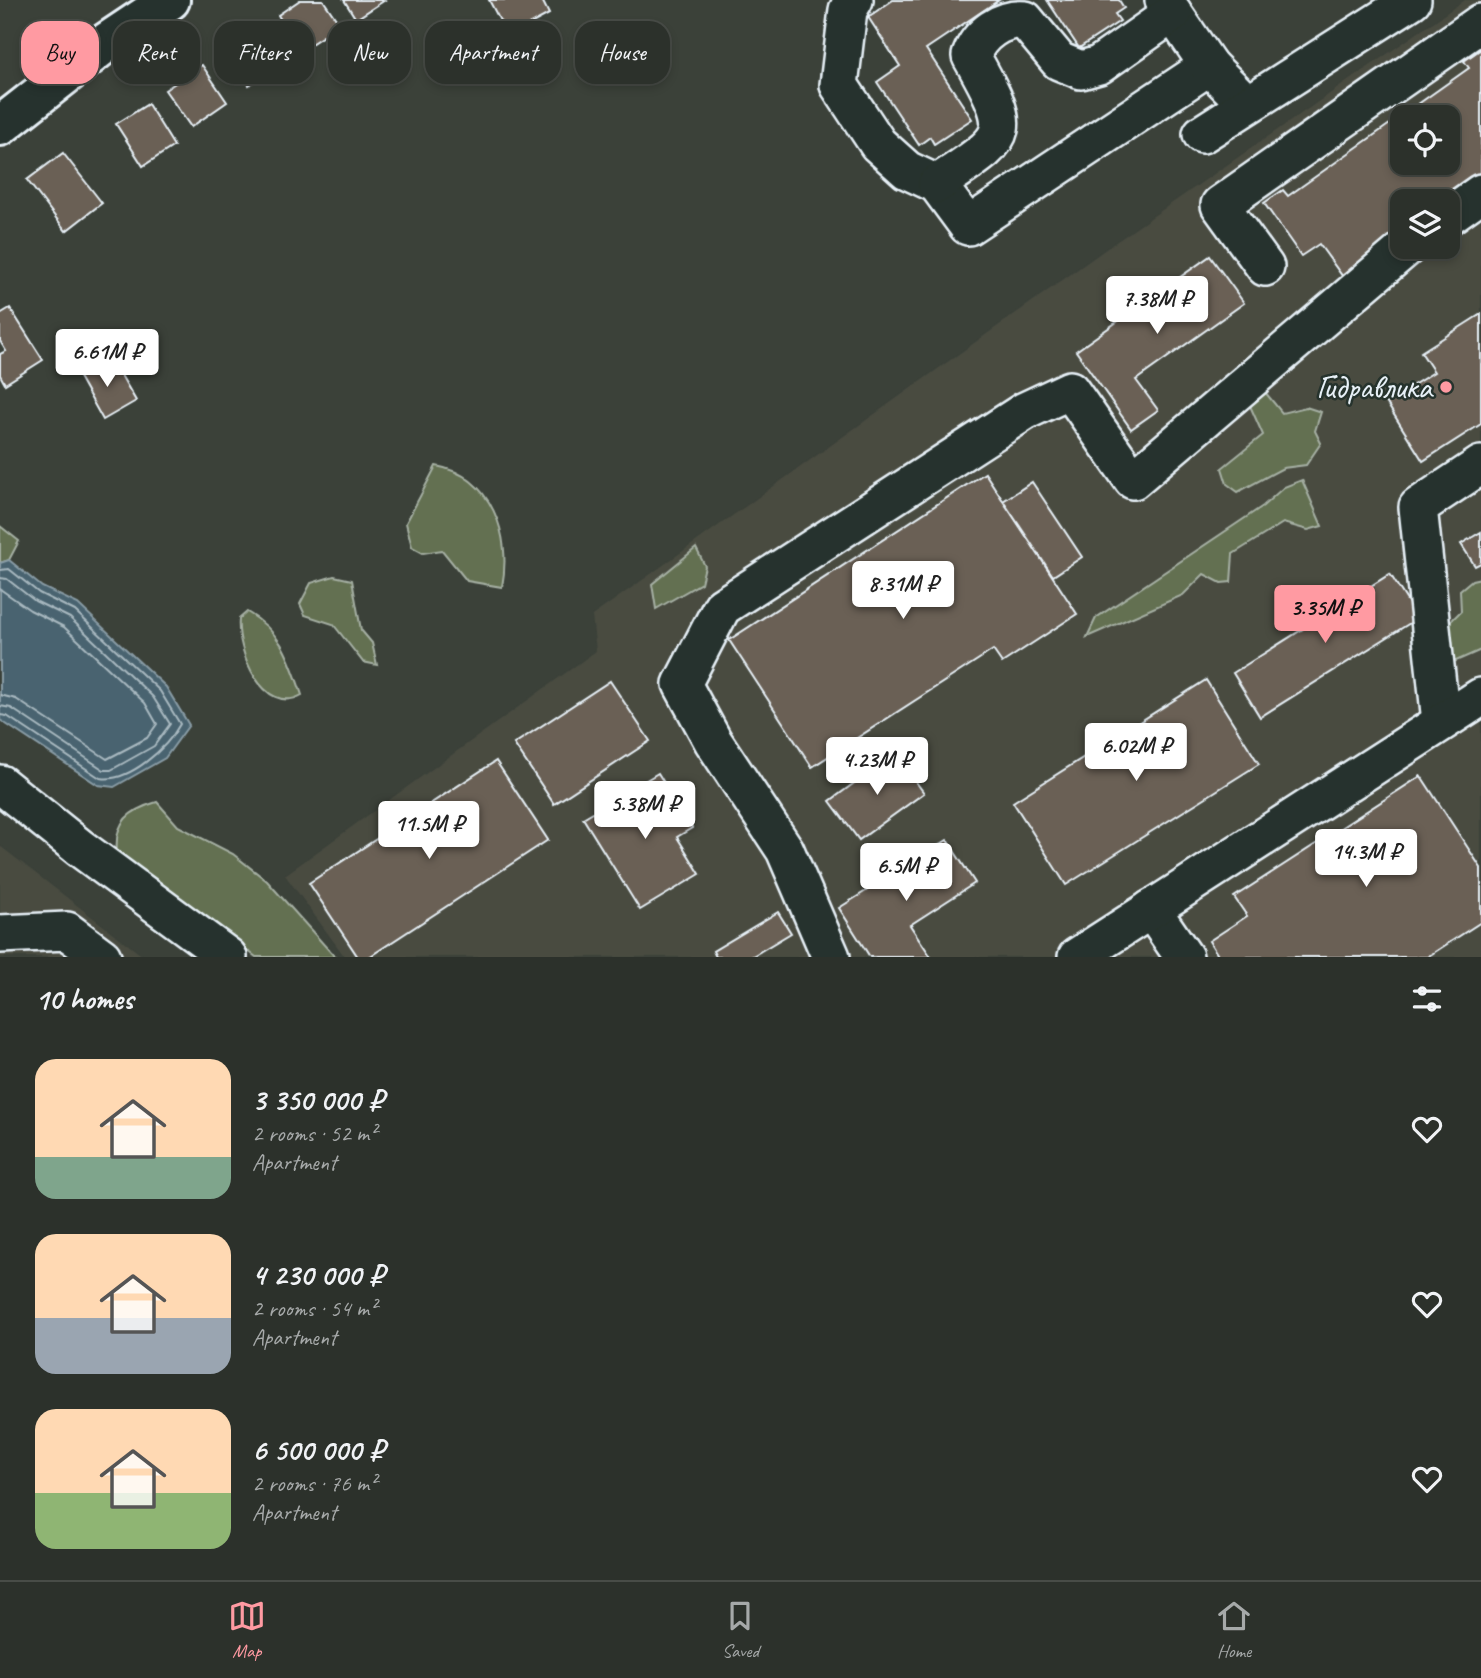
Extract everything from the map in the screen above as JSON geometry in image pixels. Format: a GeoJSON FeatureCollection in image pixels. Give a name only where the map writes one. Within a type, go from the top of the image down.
{"type":"FeatureCollection","features":[{"type":"Feature","properties":{"kind":"highway"},"geometry":{"type":"LineString","coordinates":[[0,126],[107,42],[170,0]]}},
{"type":"Feature","properties":{"kind":"street"},"geometry":{"type":"LineString","coordinates":[[854,0],[848,10],[839,85],[878,144],[908,170],[937,184],[968,226],[1209,66]]}},
{"type":"Feature","properties":{"kind":"street"},"geometry":{"type":"LineString","coordinates":[[1202,134],[1412,0]]}},
{"type":"Feature","properties":{"kind":"street"},"geometry":{"type":"LineString","coordinates":[[937,184],[993,146],[1002,123],[996,100],[971,56],[976,41],[1008,19],[1025,20],[1059,61],[1081,70],[1099,65],[1169,7],[1209,66],[1247,104]]}},
{"type":"Feature","properties":{"kind":"street"},"geometry":{"type":"LineString","coordinates":[[1265,267],[1220,205],[1481,23]]}},
{"type":"Feature","properties":{"kind":"street"},"geometry":{"type":"LineString","coordinates":[[1460,208],[1481,193]]}},
{"type":"Feature","properties":{"kind":"street"},"geometry":{"type":"LineString","coordinates":[[831,957],[785,850],[713,741],[682,684],[722,607],[1025,411],[1070,390],[1133,480],[1393,259]]}},
{"type":"Feature","properties":{"kind":"street"},"geometry":{"type":"LineString","coordinates":[[1441,722],[1418,507],[1481,465]]}},
{"type":"Feature","properties":{"kind":"street"},"geometry":{"type":"LineString","coordinates":[[1077,957],[1481,696]]}},
{"type":"Feature","properties":{"kind":"street"},"geometry":{"type":"LineString","coordinates":[[0,784],[80,848],[228,957]]}},
{"type":"Feature","properties":{"kind":"street"},"geometry":{"type":"LineString","coordinates":[[1151,909],[1184,957]]}},
{"type":"Feature","properties":{"kind":"street"},"geometry":{"type":"LineString","coordinates":[[0,934],[67,931],[102,957]]}},
{"type":"Feature","properties":{"kind":"shaded area"},"geometry":{"type":"Polygon","coordinates":[[[1465,0],[1481,0],[1481,957],[345,957],[285,875],[596,651],[592,616],[1113,244],[1465,0]]]}},
{"type":"Feature","properties":{"kind":"shaded area"},"geometry":{"type":"Polygon","coordinates":[[[0,846],[144,957],[0,957],[0,846]]]}},
{"type":"Feature","properties":{"kind":"green space"},"geometry":{"type":"Polygon","coordinates":[[[1265,392],[1282,413],[1306,407],[1321,412],[1315,431],[1321,443],[1306,465],[1283,468],[1238,492],[1227,484],[1222,468],[1263,435],[1247,399],[1265,392]]]}},
{"type":"Feature","properties":{"kind":"green space"},"geometry":{"type":"Polygon","coordinates":[[[436,466],[455,472],[471,482],[484,495],[494,511],[504,548],[502,587],[467,581],[442,550],[423,553],[412,547],[406,523],[436,466]]]}},
{"type":"Feature","properties":{"kind":"green space"},"geometry":{"type":"Polygon","coordinates":[[[1302,480],[1322,526],[1308,530],[1283,523],[1233,554],[1231,582],[1221,583],[1204,574],[1183,595],[1087,637],[1096,618],[1263,506],[1284,487],[1302,480]]]}},
{"type":"Feature","properties":{"kind":"green space"},"geometry":{"type":"Polygon","coordinates":[[[0,526],[19,541],[9,560],[0,563],[0,526]]]}},
{"type":"Feature","properties":{"kind":"green space"},"geometry":{"type":"Polygon","coordinates":[[[696,548],[705,566],[701,583],[656,609],[652,584],[696,548]]]}},
{"type":"Feature","properties":{"kind":"green space"},"geometry":{"type":"Polygon","coordinates":[[[334,576],[352,580],[361,630],[372,643],[377,665],[363,662],[333,624],[305,615],[300,604],[311,583],[334,576]]]}},
{"type":"Feature","properties":{"kind":"green space"},"geometry":{"type":"Polygon","coordinates":[[[1481,578],[1481,650],[1447,665],[1450,622],[1461,611],[1460,590],[1472,580],[1481,578]]]}},
{"type":"Feature","properties":{"kind":"green space"},"geometry":{"type":"Polygon","coordinates":[[[247,612],[269,628],[283,647],[302,695],[288,699],[275,697],[264,689],[255,677],[247,662],[239,632],[239,619],[247,612]]]}},
{"type":"Feature","properties":{"kind":"green space"},"geometry":{"type":"Polygon","coordinates":[[[157,802],[178,826],[233,854],[267,881],[335,957],[256,957],[117,852],[118,833],[125,819],[131,813],[157,802]]]}},
{"type":"Feature","properties":{"kind":"water"},"geometry":{"type":"Polygon","coordinates":[[[9,560],[42,587],[78,604],[166,687],[189,725],[165,758],[114,787],[98,785],[0,720],[0,563],[9,560]]]}},
{"type":"Feature","properties":{"kind":"building"},"geometry":{"type":"Polygon","coordinates":[[[300,0],[323,0],[337,21],[328,21],[328,33],[314,42],[314,21],[282,21],[278,15],[300,0]]]}},
{"type":"Feature","properties":{"kind":"building"},"geometry":{"type":"Polygon","coordinates":[[[344,0],[385,0],[356,19],[344,0]]]}},
{"type":"Feature","properties":{"kind":"building"},"geometry":{"type":"Polygon","coordinates":[[[489,0],[542,0],[549,14],[536,21],[500,21],[489,0]]]}},
{"type":"Feature","properties":{"kind":"building"},"geometry":{"type":"Polygon","coordinates":[[[893,0],[999,0],[926,49],[972,119],[934,144],[930,137],[919,145],[877,82],[900,66],[868,17],[893,0]]]}},
{"type":"Feature","properties":{"kind":"building"},"geometry":{"type":"Polygon","coordinates":[[[1047,0],[1119,0],[1124,8],[1115,14],[1120,21],[1079,48],[1047,0]]]}},
{"type":"Feature","properties":{"kind":"building"},"geometry":{"type":"Polygon","coordinates":[[[1481,49],[1481,178],[1460,192],[1460,189],[1390,189],[1390,244],[1343,277],[1319,244],[1301,256],[1264,203],[1283,190],[1288,196],[1390,124],[1390,175],[1460,175],[1460,105],[1417,105],[1469,68],[1464,61],[1481,49]]]}},
{"type":"Feature","properties":{"kind":"building"},"geometry":{"type":"Polygon","coordinates":[[[202,65],[227,102],[191,127],[165,90],[174,84],[200,84],[202,65]]]}},
{"type":"Feature","properties":{"kind":"building"},"geometry":{"type":"Polygon","coordinates":[[[148,104],[174,146],[143,166],[116,124],[148,104]]]}},
{"type":"Feature","properties":{"kind":"building"},"geometry":{"type":"Polygon","coordinates":[[[63,153],[102,203],[66,231],[27,180],[63,153]]]}},
{"type":"Feature","properties":{"kind":"building"},"geometry":{"type":"Polygon","coordinates":[[[1210,256],[1244,303],[1136,380],[1158,410],[1131,429],[1076,351],[1210,256]]]}},
{"type":"Feature","properties":{"kind":"building"},"geometry":{"type":"Polygon","coordinates":[[[10,308],[43,360],[5,384],[0,375],[0,354],[6,351],[0,341],[0,314],[10,308]]]}},
{"type":"Feature","properties":{"kind":"building","name":"Гидравлика"},"geometry":{"type":"Polygon","coordinates":[[[1481,314],[1481,424],[1423,461],[1386,402],[1434,372],[1421,352],[1481,314]]]}},
{"type":"Feature","properties":{"kind":"building"},"geometry":{"type":"Polygon","coordinates":[[[111,358],[136,401],[103,420],[79,377],[111,358]]]}},
{"type":"Feature","properties":{"kind":"building"},"geometry":{"type":"Polygon","coordinates":[[[985,473],[1077,614],[1002,663],[993,650],[812,767],[729,640],[985,473]]]}},
{"type":"Feature","properties":{"kind":"building"},"geometry":{"type":"Polygon","coordinates":[[[1032,482],[1082,557],[1053,576],[1003,501],[1032,482]]]}},
{"type":"Feature","properties":{"kind":"building"},"geometry":{"type":"Polygon","coordinates":[[[1481,532],[1481,563],[1475,566],[1461,544],[1481,532]]]}},
{"type":"Feature","properties":{"kind":"building"},"geometry":{"type":"Polygon","coordinates":[[[1390,574],[1418,618],[1260,717],[1233,673],[1390,574]]]}},
{"type":"Feature","properties":{"kind":"building"},"geometry":{"type":"Polygon","coordinates":[[[1206,680],[1259,764],[1066,885],[1013,802],[1206,680]]]}},
{"type":"Feature","properties":{"kind":"building"},"geometry":{"type":"Polygon","coordinates":[[[610,681],[650,741],[554,804],[514,744],[610,681]]]}},
{"type":"Feature","properties":{"kind":"building"},"geometry":{"type":"Polygon","coordinates":[[[895,753],[924,793],[859,840],[830,801],[895,753]]]}},
{"type":"Feature","properties":{"kind":"building"},"geometry":{"type":"Polygon","coordinates":[[[496,761],[548,840],[369,957],[358,957],[309,883],[496,761]]]}},
{"type":"Feature","properties":{"kind":"building"},"geometry":{"type":"Polygon","coordinates":[[[658,773],[692,828],[677,837],[700,874],[640,910],[583,818],[658,773]]]}},
{"type":"Feature","properties":{"kind":"building"},"geometry":{"type":"Polygon","coordinates":[[[1421,776],[1481,868],[1481,922],[1427,957],[1219,957],[1209,941],[1247,916],[1234,897],[1421,776]]]}},
{"type":"Feature","properties":{"kind":"building"},"geometry":{"type":"Polygon","coordinates":[[[947,840],[975,883],[910,925],[931,957],[870,957],[839,908],[947,840]]]}},
{"type":"Feature","properties":{"kind":"building"},"geometry":{"type":"Polygon","coordinates":[[[778,912],[791,933],[751,957],[716,957],[713,951],[778,912]]]}},
{"type":"Feature","properties":{"kind":"place","name":"Гидравлика"},"geometry":{"type":"Point","coordinates":[1446,387]}}]}
